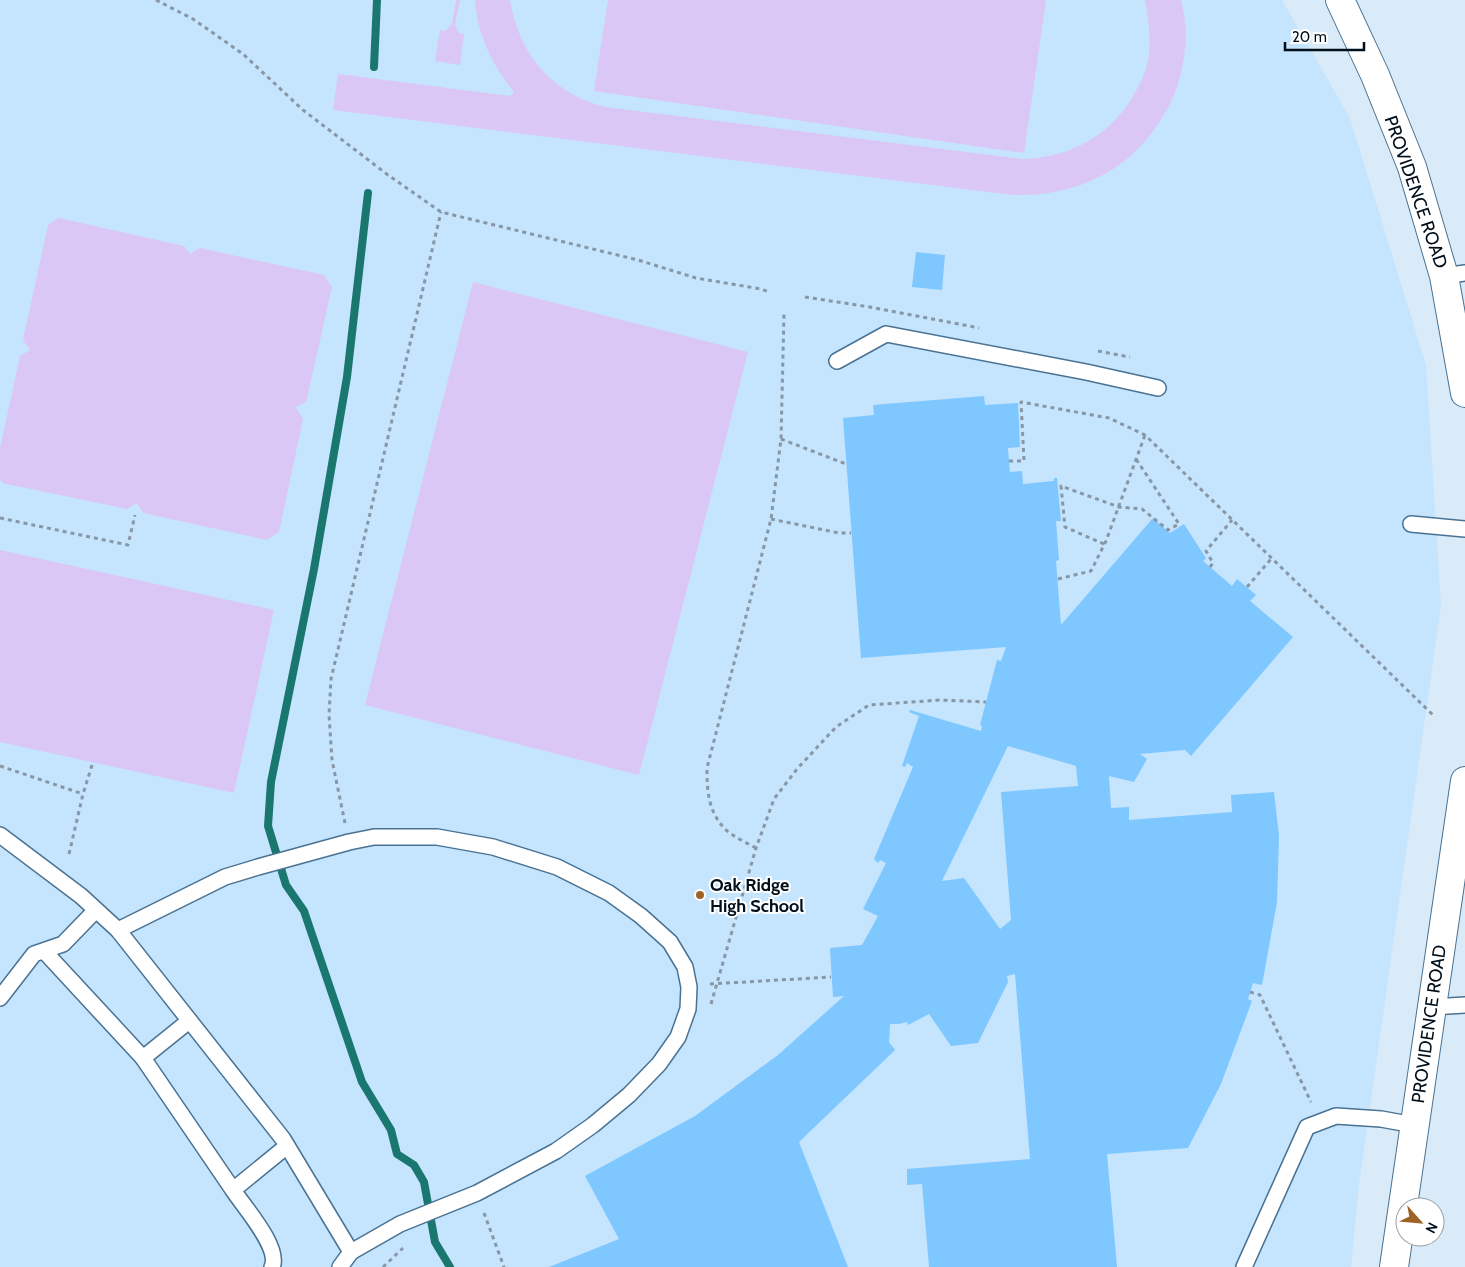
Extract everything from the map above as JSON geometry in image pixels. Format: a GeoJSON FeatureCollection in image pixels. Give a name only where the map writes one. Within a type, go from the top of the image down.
{"type":"FeatureCollection","features":[{"type":"Feature","properties":{"kind":"street","name":"PROVIDENCE ROAD"},"geometry":{"type":"LineString","coordinates":[[1340,0],[1375,75],[1455,274],[1465,393]]}},
{"type":"Feature","properties":{"kind":"street","name":"PROVIDENCE ROAD"},"geometry":{"type":"LineString","coordinates":[[1394,1267],[1465,781]]}},
{"type":"Feature","properties":{"kind":"lane"},"geometry":{"type":"LineString","coordinates":[[836,361],[886,334],[1086,372],[1158,388]]}},
{"type":"Feature","properties":{"kind":"lane"},"geometry":{"type":"LineString","coordinates":[[1411,524],[1465,529]]}},
{"type":"Feature","properties":{"kind":"lane"},"geometry":{"type":"LineString","coordinates":[[0,835],[81,896],[95,911],[118,930],[287,1146],[351,1252]]}},
{"type":"Feature","properties":{"kind":"lane"},"geometry":{"type":"LineString","coordinates":[[118,930],[225,877],[258,867],[374,837],[437,837],[493,847],[557,868],[609,893],[648,922],[670,942],[685,967],[689,987],[688,1009],[678,1037],[659,1064],[628,1095],[593,1125],[556,1151],[477,1193],[400,1224],[351,1252],[340,1267]]}},
{"type":"Feature","properties":{"kind":"lane"},"geometry":{"type":"LineString","coordinates":[[0,998],[34,954],[63,944],[95,911]]}},
{"type":"Feature","properties":{"kind":"lane"},"geometry":{"type":"LineString","coordinates":[[44,951],[144,1058],[271,1245],[274,1264]]}},
{"type":"Feature","properties":{"kind":"lane"},"geometry":{"type":"LineString","coordinates":[[1432,1007],[1465,1005]]}},
{"type":"Feature","properties":{"kind":"lane"},"geometry":{"type":"LineString","coordinates":[[144,1058],[189,1021]]}},
{"type":"Feature","properties":{"kind":"lane"},"geometry":{"type":"LineString","coordinates":[[1244,1267],[1307,1127],[1336,1116],[1381,1119],[1414,1125]]}},
{"type":"Feature","properties":{"kind":"lane"},"geometry":{"type":"LineString","coordinates":[[233,1190],[287,1146]]}},
{"type":"Feature","properties":{"kind":"path"},"geometry":{"type":"LineString","coordinates":[[156,0],[193,19],[243,54],[303,110],[388,175],[441,212],[638,260],[696,278],[769,292]]}},
{"type":"Feature","properties":{"kind":"path"},"geometry":{"type":"LineString","coordinates":[[349,842],[332,760],[329,715],[331,679],[441,212]]}},
{"type":"Feature","properties":{"kind":"path"},"geometry":{"type":"LineString","coordinates":[[756,848],[726,830],[713,811],[707,792],[707,768],[771,519],[781,439],[784,313]]}},
{"type":"Feature","properties":{"kind":"path"},"geometry":{"type":"LineString","coordinates":[[1009,461],[1024,461],[1021,402],[1109,418],[1145,435],[1433,715]]}},
{"type":"Feature","properties":{"kind":"path"},"geometry":{"type":"LineString","coordinates":[[1058,579],[1091,571],[1119,507],[1145,435]]}},
{"type":"Feature","properties":{"kind":"path"},"geometry":{"type":"LineString","coordinates":[[781,439],[846,464]]}},
{"type":"Feature","properties":{"kind":"path"},"geometry":{"type":"LineString","coordinates":[[1104,544],[1065,527],[1061,486],[1119,507],[1142,509],[1168,530],[1179,524],[1136,459]]}},
{"type":"Feature","properties":{"kind":"path"},"geometry":{"type":"LineString","coordinates":[[0,518],[128,545],[135,515]]}},
{"type":"Feature","properties":{"kind":"path"},"geometry":{"type":"LineString","coordinates":[[771,519],[839,533],[852,532]]}},
{"type":"Feature","properties":{"kind":"path"},"geometry":{"type":"LineString","coordinates":[[1210,567],[1213,563],[1206,551],[1232,520]]}},
{"type":"Feature","properties":{"kind":"path"},"geometry":{"type":"LineString","coordinates":[[1247,587],[1271,558]]}},
{"type":"Feature","properties":{"kind":"path"},"geometry":{"type":"LineString","coordinates":[[717,983],[756,848],[774,799],[797,769],[836,727],[869,705],[940,700],[986,702]]}},
{"type":"Feature","properties":{"kind":"path"},"geometry":{"type":"LineString","coordinates":[[69,854],[83,794],[93,762]]}},
{"type":"Feature","properties":{"kind":"path"},"geometry":{"type":"LineString","coordinates":[[0,766],[83,794]]}},
{"type":"Feature","properties":{"kind":"path"},"geometry":{"type":"LineString","coordinates":[[689,987],[717,983],[831,977]]}},
{"type":"Feature","properties":{"kind":"path"},"geometry":{"type":"LineString","coordinates":[[1250,992],[1260,995],[1311,1102]]}},
{"type":"Feature","properties":{"kind":"path"},"geometry":{"type":"LineString","coordinates":[[477,1193],[504,1267]]}},
{"type":"Feature","properties":{"kind":"path"},"geometry":{"type":"LineString","coordinates":[[383,1267],[407,1244]]}},
{"type":"Feature","properties":{"kind":"shaded area","name":"Oak Ridge High School"},"geometry":{"type":"Polygon","coordinates":[[[0,0],[1282,0],[1350,118],[1426,365],[1441,606],[1359,1185],[1351,1267],[0,1267],[0,0]]]}},
{"type":"Feature","properties":{"kind":"shaded area"},"geometry":{"type":"Polygon","coordinates":[[[456,0],[460,0],[455,25],[459,33],[464,34],[460,65],[435,61],[440,30],[445,31],[452,24],[456,0]]]}},
{"type":"Feature","properties":{"kind":"shaded area"},"geometry":{"type":"Polygon","coordinates":[[[475,0],[510,0],[514,20],[521,38],[541,69],[569,92],[586,101],[605,107],[1022,159],[1040,158],[1074,148],[1103,131],[1127,105],[1141,81],[1148,58],[1150,46],[1145,0],[1181,0],[1186,34],[1184,57],[1176,90],[1164,115],[1149,137],[1112,170],[1090,181],[1066,189],[1040,194],[1012,195],[333,110],[338,74],[510,96],[513,94],[513,91],[492,59],[482,37],[475,0]]]}},
{"type":"Feature","properties":{"kind":"shaded area"},"geometry":{"type":"Polygon","coordinates":[[[608,0],[1046,0],[1024,153],[594,91],[608,0]]]}},
{"type":"Feature","properties":{"kind":"shaded area"},"geometry":{"type":"Polygon","coordinates":[[[59,218],[184,246],[190,254],[200,248],[324,275],[332,287],[306,402],[295,407],[303,419],[279,532],[267,540],[143,513],[137,503],[127,509],[2,483],[0,479],[0,448],[20,356],[30,350],[23,340],[48,225],[59,218]]]}},
{"type":"Feature","properties":{"kind":"shaded area"},"geometry":{"type":"Polygon","coordinates":[[[473,282],[748,352],[639,775],[365,705],[473,282]]]}},
{"type":"Feature","properties":{"kind":"shaded area"},"geometry":{"type":"Polygon","coordinates":[[[0,550],[274,610],[234,793],[0,742],[0,550]]]}},
{"type":"Feature","properties":{"kind":"building"},"geometry":{"type":"Polygon","coordinates":[[[916,252],[945,255],[942,290],[912,287],[916,252]]]}},
{"type":"Feature","properties":{"kind":"building"},"geometry":{"type":"Polygon","coordinates":[[[984,396],[985,405],[1018,403],[1020,447],[1008,448],[1010,472],[1022,471],[1023,484],[1054,481],[1054,478],[1057,478],[1061,521],[1056,521],[1059,560],[1056,561],[1061,625],[1153,518],[1170,533],[1184,524],[1206,558],[1203,561],[1232,586],[1237,579],[1256,595],[1250,601],[1293,637],[1191,756],[1185,750],[1140,754],[1147,759],[1134,782],[1109,776],[1111,808],[1129,807],[1129,820],[1232,812],[1231,795],[1274,792],[1279,836],[1277,902],[1262,985],[1253,983],[1248,999],[1252,1001],[1221,1084],[1188,1148],[1107,1154],[1117,1267],[929,1267],[922,1184],[907,1185],[907,1169],[1030,1159],[1015,974],[1007,976],[1008,982],[978,1043],[951,1046],[929,1014],[908,1025],[907,1022],[890,1024],[889,1042],[895,1050],[799,1142],[848,1267],[549,1267],[619,1239],[585,1176],[695,1116],[778,1055],[844,996],[833,997],[830,948],[862,945],[878,916],[863,909],[886,863],[880,860],[878,863],[874,859],[913,767],[907,763],[905,767],[902,766],[919,716],[909,712],[910,710],[981,731],[982,726],[980,725],[997,660],[1001,661],[1006,647],[861,658],[843,418],[874,415],[873,405],[984,396]],[[1008,746],[942,881],[964,878],[1000,929],[1011,920],[1001,792],[1078,786],[1076,766],[1008,746]]]}},
{"type":"Feature","properties":{"kind":"waterway"},"geometry":{"type":"LineString","coordinates":[[374,67],[377,0]]}},
{"type":"Feature","properties":{"kind":"waterway"},"geometry":{"type":"LineString","coordinates":[[368,193],[347,377],[314,569],[271,782],[268,826],[286,885],[304,911],[362,1082],[391,1130],[397,1154],[414,1165],[424,1182],[435,1242],[450,1267]]}},
{"type":"Feature","properties":{"kind":"place","name":"Oak Ridge High School"},"geometry":{"type":"Point","coordinates":[700,895]}}]}
